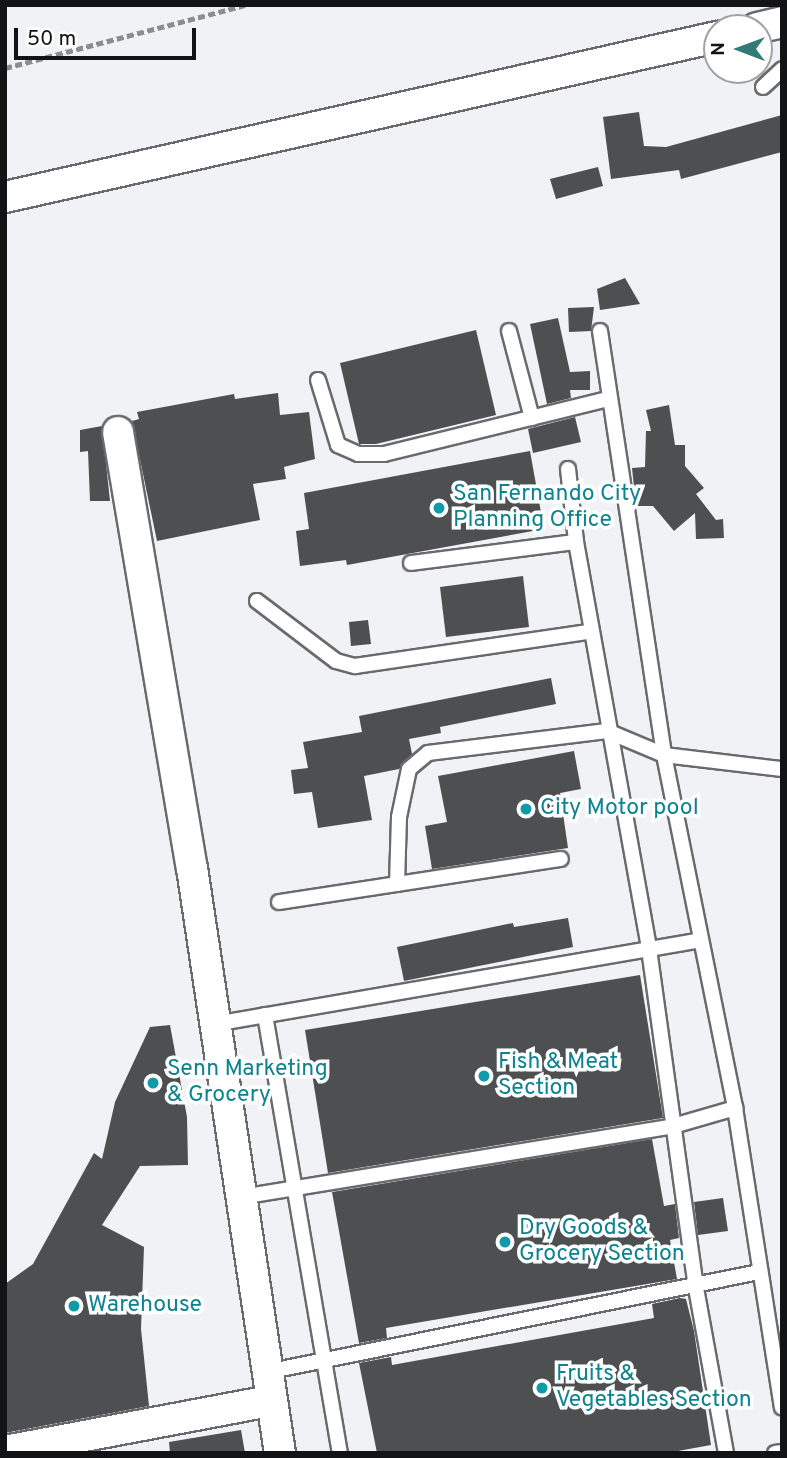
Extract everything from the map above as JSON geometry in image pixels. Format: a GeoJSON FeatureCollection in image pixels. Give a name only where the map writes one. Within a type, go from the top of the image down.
{"type":"FeatureCollection","features":[{"type":"Feature","properties":{"kind":"street"},"geometry":{"type":"LineString","coordinates":[[5,197],[703,40]]}},
{"type":"Feature","properties":{"kind":"street"},"geometry":{"type":"LineString","coordinates":[[118,432],[215,1024],[267,1386],[281,1453]]}},
{"type":"Feature","properties":{"kind":"street"},"geometry":{"type":"LineString","coordinates":[[5,1451],[267,1386]]}},
{"type":"Feature","properties":{"kind":"lane"},"geometry":{"type":"LineString","coordinates":[[763,87],[782,69]]}},
{"type":"Feature","properties":{"kind":"lane"},"geometry":{"type":"LineString","coordinates":[[509,331],[532,418]]}},
{"type":"Feature","properties":{"kind":"lane"},"geometry":{"type":"LineString","coordinates":[[600,331],[608,399],[664,755],[735,1108],[782,1407]]}},
{"type":"Feature","properties":{"kind":"lane"},"geometry":{"type":"LineString","coordinates":[[318,380],[338,445],[358,454],[384,454],[608,399]]}},
{"type":"Feature","properties":{"kind":"lane"},"geometry":{"type":"LineString","coordinates":[[568,469],[589,632],[649,949],[696,1288],[726,1453]]}},
{"type":"Feature","properties":{"kind":"lane"},"geometry":{"type":"LineString","coordinates":[[411,563],[576,542]]}},
{"type":"Feature","properties":{"kind":"lane"},"geometry":{"type":"LineString","coordinates":[[257,601],[336,661],[355,666],[589,632]]}},
{"type":"Feature","properties":{"kind":"lane"},"geometry":{"type":"LineString","coordinates":[[397,884],[400,817],[409,769],[428,752],[607,730],[664,755],[782,769]]}},
{"type":"Feature","properties":{"kind":"lane"},"geometry":{"type":"LineString","coordinates":[[279,902],[561,859]]}},
{"type":"Feature","properties":{"kind":"lane"},"geometry":{"type":"LineString","coordinates":[[215,1024],[700,940]]}},
{"type":"Feature","properties":{"kind":"lane"},"geometry":{"type":"LineString","coordinates":[[265,1015],[292,1188],[340,1453]]}},
{"type":"Feature","properties":{"kind":"lane"},"geometry":{"type":"LineString","coordinates":[[240,1197],[673,1126],[735,1108]]}},
{"type":"Feature","properties":{"kind":"lane"},"geometry":{"type":"LineString","coordinates":[[267,1386],[324,1361],[696,1288],[759,1272]]}},
{"type":"Feature","properties":{"kind":"lane"},"geometry":{"type":"LineString","coordinates":[[775,1453],[782,1451]]}},
{"type":"Feature","properties":{"kind":"path"},"geometry":{"type":"LineString","coordinates":[[5,68],[245,5]]}},
{"type":"Feature","properties":{"kind":"building"},"geometry":{"type":"Polygon","coordinates":[[[639,112],[644,146],[666,147],[782,115],[782,152],[681,179],[679,170],[611,179],[603,117],[639,112]]]}},
{"type":"Feature","properties":{"kind":"building"},"geometry":{"type":"Polygon","coordinates":[[[598,167],[603,186],[556,199],[550,179],[598,167]]]}},
{"type":"Feature","properties":{"kind":"building"},"geometry":{"type":"Polygon","coordinates":[[[625,278],[640,304],[600,310],[597,289],[625,278]]]}},
{"type":"Feature","properties":{"kind":"building"},"geometry":{"type":"Polygon","coordinates":[[[594,307],[591,331],[569,332],[568,308],[594,307]]]}},
{"type":"Feature","properties":{"kind":"building"},"geometry":{"type":"Polygon","coordinates":[[[558,318],[570,372],[590,371],[590,390],[570,390],[571,398],[547,404],[530,324],[558,318]]]}},
{"type":"Feature","properties":{"kind":"building"},"geometry":{"type":"Polygon","coordinates":[[[476,330],[496,415],[376,444],[359,444],[340,363],[476,330]]]}},
{"type":"Feature","properties":{"kind":"building"},"geometry":{"type":"Polygon","coordinates":[[[278,393],[280,415],[309,412],[315,459],[284,467],[286,479],[253,484],[260,520],[157,541],[132,421],[139,419],[137,412],[234,394],[235,399],[278,393]]]}},
{"type":"Feature","properties":{"kind":"building"},"geometry":{"type":"Polygon","coordinates":[[[669,405],[675,445],[685,445],[685,466],[704,488],[696,494],[716,520],[723,519],[724,538],[696,539],[695,513],[674,531],[653,506],[636,506],[632,468],[645,467],[646,431],[651,431],[646,410],[669,405]]]}},
{"type":"Feature","properties":{"kind":"building"},"geometry":{"type":"Polygon","coordinates":[[[575,417],[581,442],[533,453],[528,429],[575,417]]]}},
{"type":"Feature","properties":{"kind":"building"},"geometry":{"type":"Polygon","coordinates":[[[102,426],[110,501],[90,501],[88,451],[80,452],[80,430],[102,426]]]}},
{"type":"Feature","properties":{"kind":"building","name":"San Fernando City Planning Office"},"geometry":{"type":"Polygon","coordinates":[[[530,451],[544,529],[347,565],[346,560],[300,566],[296,531],[309,529],[304,493],[530,451]]]}},
{"type":"Feature","properties":{"kind":"building"},"geometry":{"type":"Polygon","coordinates":[[[523,576],[529,627],[446,637],[440,587],[523,576]]]}},
{"type":"Feature","properties":{"kind":"building"},"geometry":{"type":"Polygon","coordinates":[[[368,620],[371,644],[351,646],[349,622],[368,620]]]}},
{"type":"Feature","properties":{"kind":"building"},"geometry":{"type":"Polygon","coordinates":[[[551,678],[556,704],[440,727],[441,733],[409,739],[412,754],[399,769],[364,776],[372,820],[318,828],[312,792],[294,794],[291,770],[308,768],[303,742],[362,732],[359,716],[551,678]]]}},
{"type":"Feature","properties":{"kind":"building","name":"City Motor pool"},"geometry":{"type":"Polygon","coordinates":[[[574,751],[581,789],[560,793],[568,848],[432,869],[425,826],[447,822],[438,776],[574,751]]]}},
{"type":"Feature","properties":{"kind":"building"},"geometry":{"type":"Polygon","coordinates":[[[568,918],[573,947],[404,981],[397,947],[513,923],[514,927],[568,918]]]}},
{"type":"Feature","properties":{"kind":"building","name":"Fish & Meat Section"},"geometry":{"type":"Polygon","coordinates":[[[640,975],[663,1118],[328,1173],[305,1030],[640,975]]]}},
{"type":"Feature","properties":{"kind":"building","name":"Warehouse"},"geometry":{"type":"Polygon","coordinates":[[[170,1025],[187,1117],[188,1165],[140,1166],[102,1225],[144,1247],[141,1329],[149,1406],[5,1433],[5,1284],[33,1264],[94,1153],[102,1159],[115,1102],[150,1027],[170,1025]]]}},
{"type":"Feature","properties":{"kind":"building","name":"Dry Goods & Grocery Section"},"geometry":{"type":"Polygon","coordinates":[[[652,1139],[664,1206],[675,1204],[679,1238],[670,1240],[677,1279],[386,1328],[387,1338],[359,1343],[332,1192],[652,1139]]]}},
{"type":"Feature","properties":{"kind":"building"},"geometry":{"type":"Polygon","coordinates":[[[723,1198],[728,1231],[698,1235],[694,1202],[723,1198]]]}},
{"type":"Feature","properties":{"kind":"building","name":"Fruits & Vegetables Section"},"geometry":{"type":"Polygon","coordinates":[[[686,1299],[694,1331],[711,1445],[667,1453],[377,1453],[359,1363],[391,1357],[392,1365],[654,1318],[652,1304],[686,1299]]]}},
{"type":"Feature","properties":{"kind":"building"},"geometry":{"type":"Polygon","coordinates":[[[241,1430],[245,1453],[170,1453],[169,1442],[241,1430]]]}},
{"type":"Feature","properties":{"kind":"place","name":"San Fernando City Planning Office"},"geometry":{"type":"Point","coordinates":[439,508]}},
{"type":"Feature","properties":{"kind":"place","name":"City Motor pool"},"geometry":{"type":"Point","coordinates":[526,809]}},
{"type":"Feature","properties":{"kind":"place","name":"Fish & Meat Section"},"geometry":{"type":"Point","coordinates":[484,1076]}},
{"type":"Feature","properties":{"kind":"place","name":"Senn Marketing & Grocery"},"geometry":{"type":"Point","coordinates":[153,1083]}},
{"type":"Feature","properties":{"kind":"place","name":"Dry Goods & Grocery Section"},"geometry":{"type":"Point","coordinates":[505,1242]}},
{"type":"Feature","properties":{"kind":"place","name":"Warehouse"},"geometry":{"type":"Point","coordinates":[74,1306]}},
{"type":"Feature","properties":{"kind":"place","name":"Fruits & Vegetables Section"},"geometry":{"type":"Point","coordinates":[542,1388]}}]}
